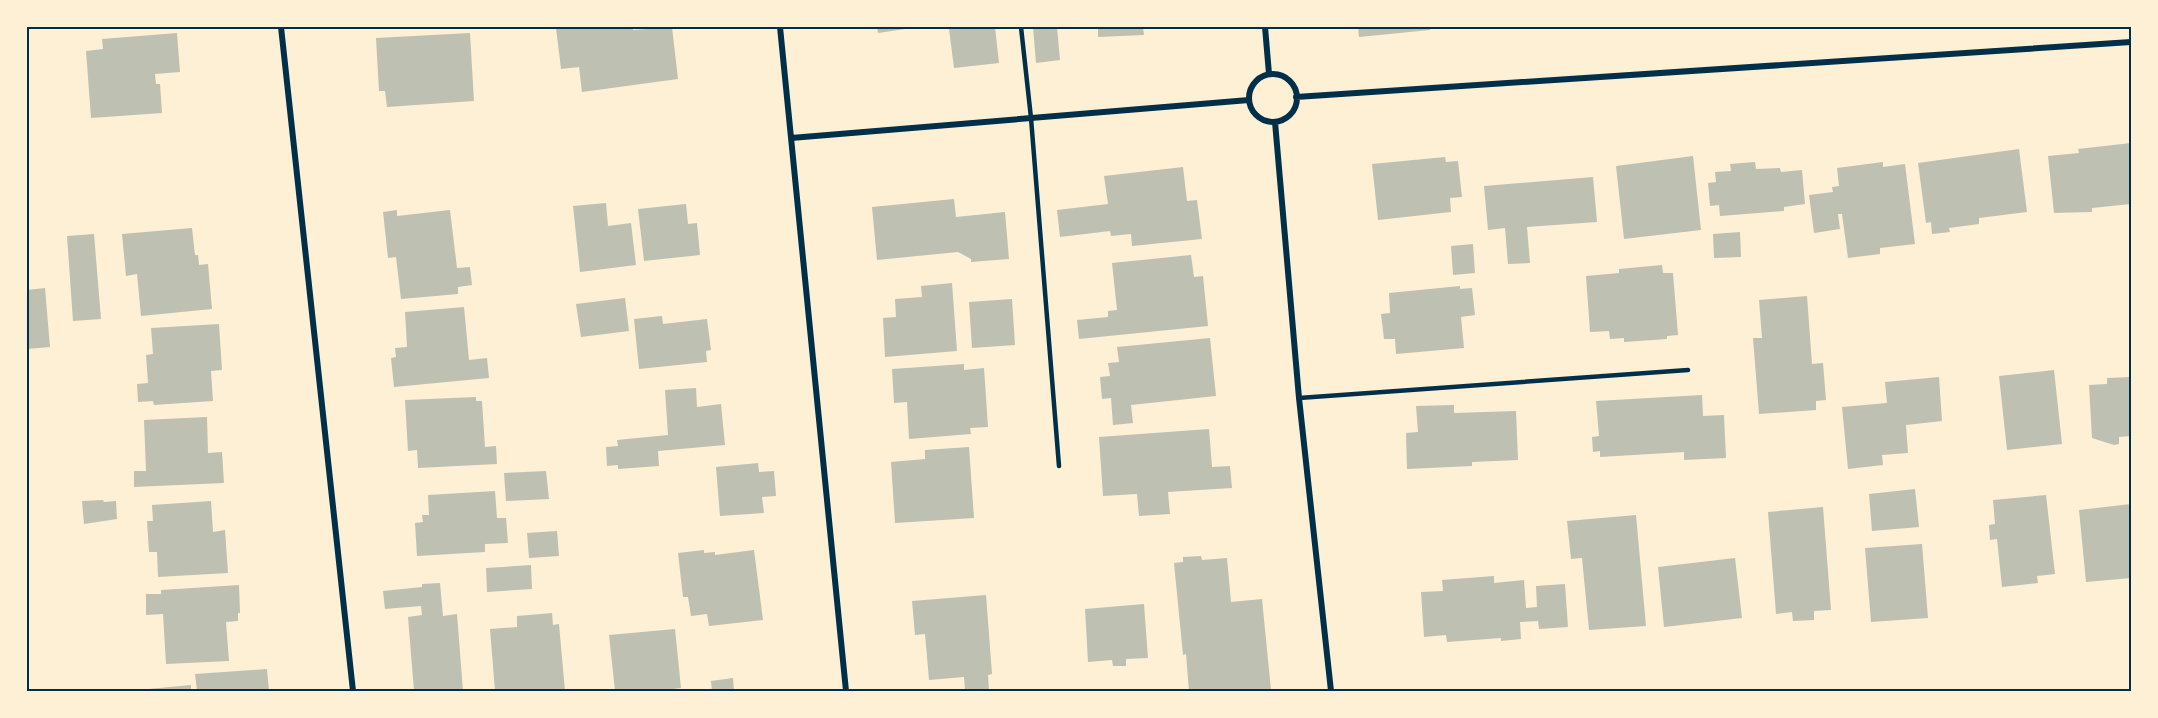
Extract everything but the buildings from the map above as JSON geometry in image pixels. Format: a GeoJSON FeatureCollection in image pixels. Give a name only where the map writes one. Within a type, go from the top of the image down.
{"type":"FeatureCollection","features":[{"type":"Feature","properties":{"kind":"street"},"geometry":{"type":"LineString","coordinates":[[281,27],[353,691]]}},
{"type":"Feature","properties":{"kind":"street"},"geometry":{"type":"LineString","coordinates":[[780,27],[846,691]]}},
{"type":"Feature","properties":{"kind":"street"},"geometry":{"type":"LineString","coordinates":[[1264,27],[1269,75]]}},
{"type":"Feature","properties":{"kind":"street"},"geometry":{"type":"LineString","coordinates":[[1296,97],[2131,42]]}},
{"type":"Feature","properties":{"kind":"street"},"geometry":{"type":"LineString","coordinates":[[1269,75],[1284,76],[1294,87],[1296,97],[1294,109],[1290,115],[1275,122],[1259,118],[1253,112],[1249,100],[1251,88],[1256,81],[1269,75]]}},
{"type":"Feature","properties":{"kind":"street"},"geometry":{"type":"LineString","coordinates":[[792,138],[1249,100]]}},
{"type":"Feature","properties":{"kind":"street"},"geometry":{"type":"LineString","coordinates":[[1275,122],[1299,398],[1331,691]]}},
{"type":"Feature","properties":{"kind":"lane"},"geometry":{"type":"LineString","coordinates":[[1021,27],[1031,118],[1059,466]]}},
{"type":"Feature","properties":{"kind":"lane"},"geometry":{"type":"LineString","coordinates":[[1299,398],[1688,370]]}}]}
